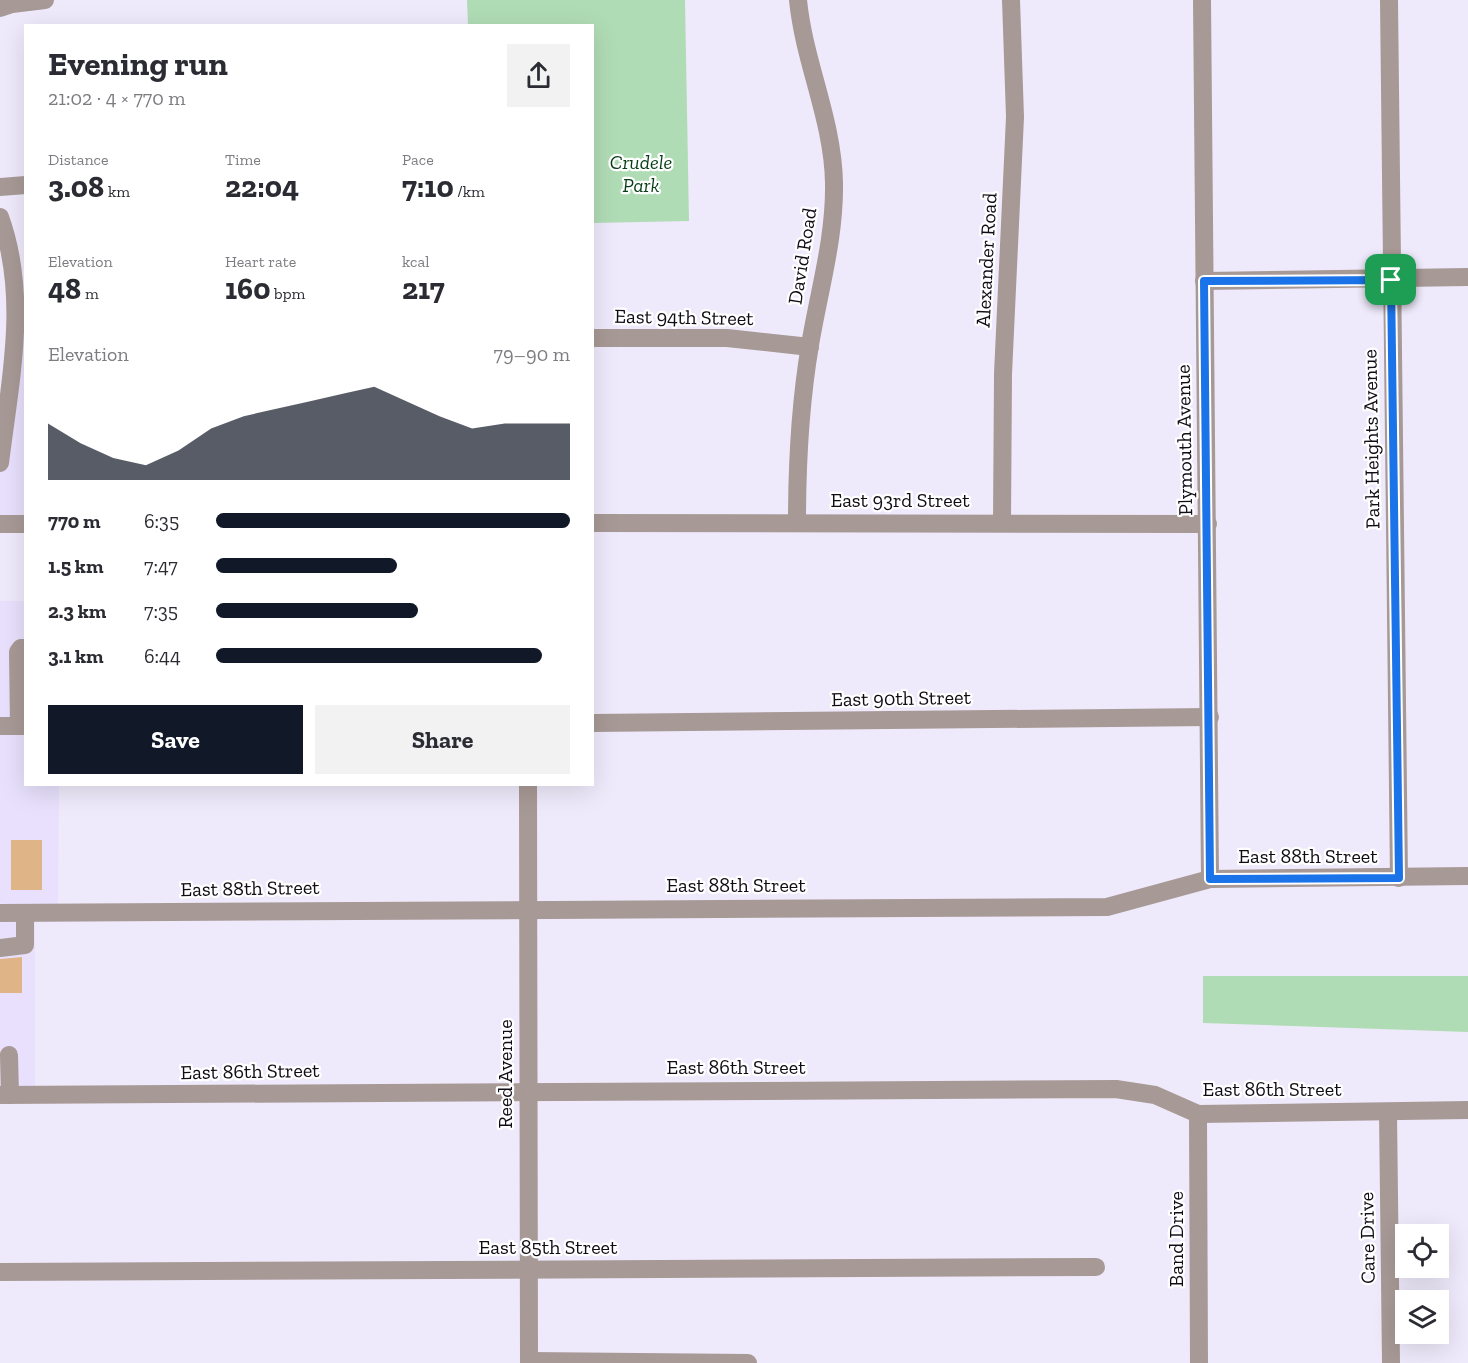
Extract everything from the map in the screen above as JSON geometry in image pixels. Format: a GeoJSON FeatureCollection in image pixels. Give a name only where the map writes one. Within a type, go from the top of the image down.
{"type":"FeatureCollection","features":[{"type":"Feature","properties":{"kind":"street"},"geometry":{"type":"LineString","coordinates":[[0,8],[12,4],[45,0]]}},
{"type":"Feature","properties":{"kind":"street","name":"David Road"},"geometry":{"type":"LineString","coordinates":[[797,522],[799,438],[810,347],[830,242],[834,181],[829,132],[807,51],[798,0]]}},
{"type":"Feature","properties":{"kind":"street","name":"Alexander Road"},"geometry":{"type":"LineString","coordinates":[[1002,523],[1003,374],[1016,117],[1011,0]]}},
{"type":"Feature","properties":{"kind":"street","name":"Plymouth Avenue"},"geometry":{"type":"LineString","coordinates":[[1202,0],[1210,879]]}},
{"type":"Feature","properties":{"kind":"street","name":"Park Heights Avenue"},"geometry":{"type":"LineString","coordinates":[[1389,0],[1399,878]]}},
{"type":"Feature","properties":{"kind":"street"},"geometry":{"type":"LineString","coordinates":[[0,188],[24,185]]}},
{"type":"Feature","properties":{"kind":"street"},"geometry":{"type":"LineString","coordinates":[[0,217],[7,236],[16,285],[14,339],[0,462]]}},
{"type":"Feature","properties":{"kind":"street"},"geometry":{"type":"LineString","coordinates":[[1204,281],[1468,278]]}},
{"type":"Feature","properties":{"kind":"street","name":"East 94th Street"},"geometry":{"type":"LineString","coordinates":[[594,338],[727,338],[810,347]]}},
{"type":"Feature","properties":{"kind":"street","name":"East 93rd Street"},"geometry":{"type":"LineString","coordinates":[[594,523],[1208,524]]}},
{"type":"Feature","properties":{"kind":"street"},"geometry":{"type":"LineString","coordinates":[[0,524],[24,524]]}},
{"type":"Feature","properties":{"kind":"street"},"geometry":{"type":"LineString","coordinates":[[0,726],[22,726],[18,652],[24,648]]}},
{"type":"Feature","properties":{"kind":"street","name":"East 90th Street"},"geometry":{"type":"LineString","coordinates":[[594,723],[1210,717]]}},
{"type":"Feature","properties":{"kind":"street","name":"Reed Avenue"},"geometry":{"type":"LineString","coordinates":[[528,786],[529,1362]]}},
{"type":"Feature","properties":{"kind":"street","name":"East 88th Street"},"geometry":{"type":"LineString","coordinates":[[0,913],[528,908],[1107,907],[1210,879],[1468,876]]}},
{"type":"Feature","properties":{"kind":"street"},"geometry":{"type":"LineString","coordinates":[[0,948],[25,945],[25,913]]}},
{"type":"Feature","properties":{"kind":"street"},"geometry":{"type":"LineString","coordinates":[[5,1095],[9,1055]]}},
{"type":"Feature","properties":{"kind":"street","name":"East 86th Street"},"geometry":{"type":"LineString","coordinates":[[5,1095],[528,1090],[1116,1089],[1155,1095],[1198,1114],[1468,1110]]}},
{"type":"Feature","properties":{"kind":"street","name":"Care Drive"},"geometry":{"type":"LineString","coordinates":[[1388,1112],[1391,1363]]}},
{"type":"Feature","properties":{"kind":"street","name":"Band Drive"},"geometry":{"type":"LineString","coordinates":[[1198,1114],[1200,1363]]}},
{"type":"Feature","properties":{"kind":"street","name":"East 85th Street"},"geometry":{"type":"LineString","coordinates":[[0,1272],[1096,1267]]}},
{"type":"Feature","properties":{"kind":"street"},"geometry":{"type":"LineString","coordinates":[[529,1362],[748,1363]]}},
{"type":"Feature","properties":{"kind":"shaded area"},"geometry":{"type":"Polygon","coordinates":[[[16,338],[24,338],[24,524],[0,524],[0,462],[16,338]]]}},
{"type":"Feature","properties":{"kind":"shaded area"},"geometry":{"type":"Polygon","coordinates":[[[0,601],[24,601],[24,786],[59,786],[58,913],[35,914],[35,1095],[0,1095],[0,601]]]}},
{"type":"Feature","properties":{"kind":"green space","name":"Crudele Park"},"geometry":{"type":"Polygon","coordinates":[[[467,0],[685,0],[689,221],[594,223],[594,24],[468,24],[467,0]]]}},
{"type":"Feature","properties":{"kind":"green space"},"geometry":{"type":"Polygon","coordinates":[[[1203,976],[1468,976],[1468,1032],[1203,1023],[1203,976]]]}},
{"type":"Feature","properties":{"kind":"building"},"geometry":{"type":"Polygon","coordinates":[[[11,840],[42,840],[42,890],[11,890],[11,840]]]}},
{"type":"Feature","properties":{"kind":"building"},"geometry":{"type":"Polygon","coordinates":[[[22,957],[22,993],[0,993],[0,959],[22,957]]]}},
{"type":"Feature","properties":{"kind":"route"},"geometry":{"type":"LineString","coordinates":[[1391,280],[1399,878],[1210,879],[1204,281],[1391,280]]}}]}
